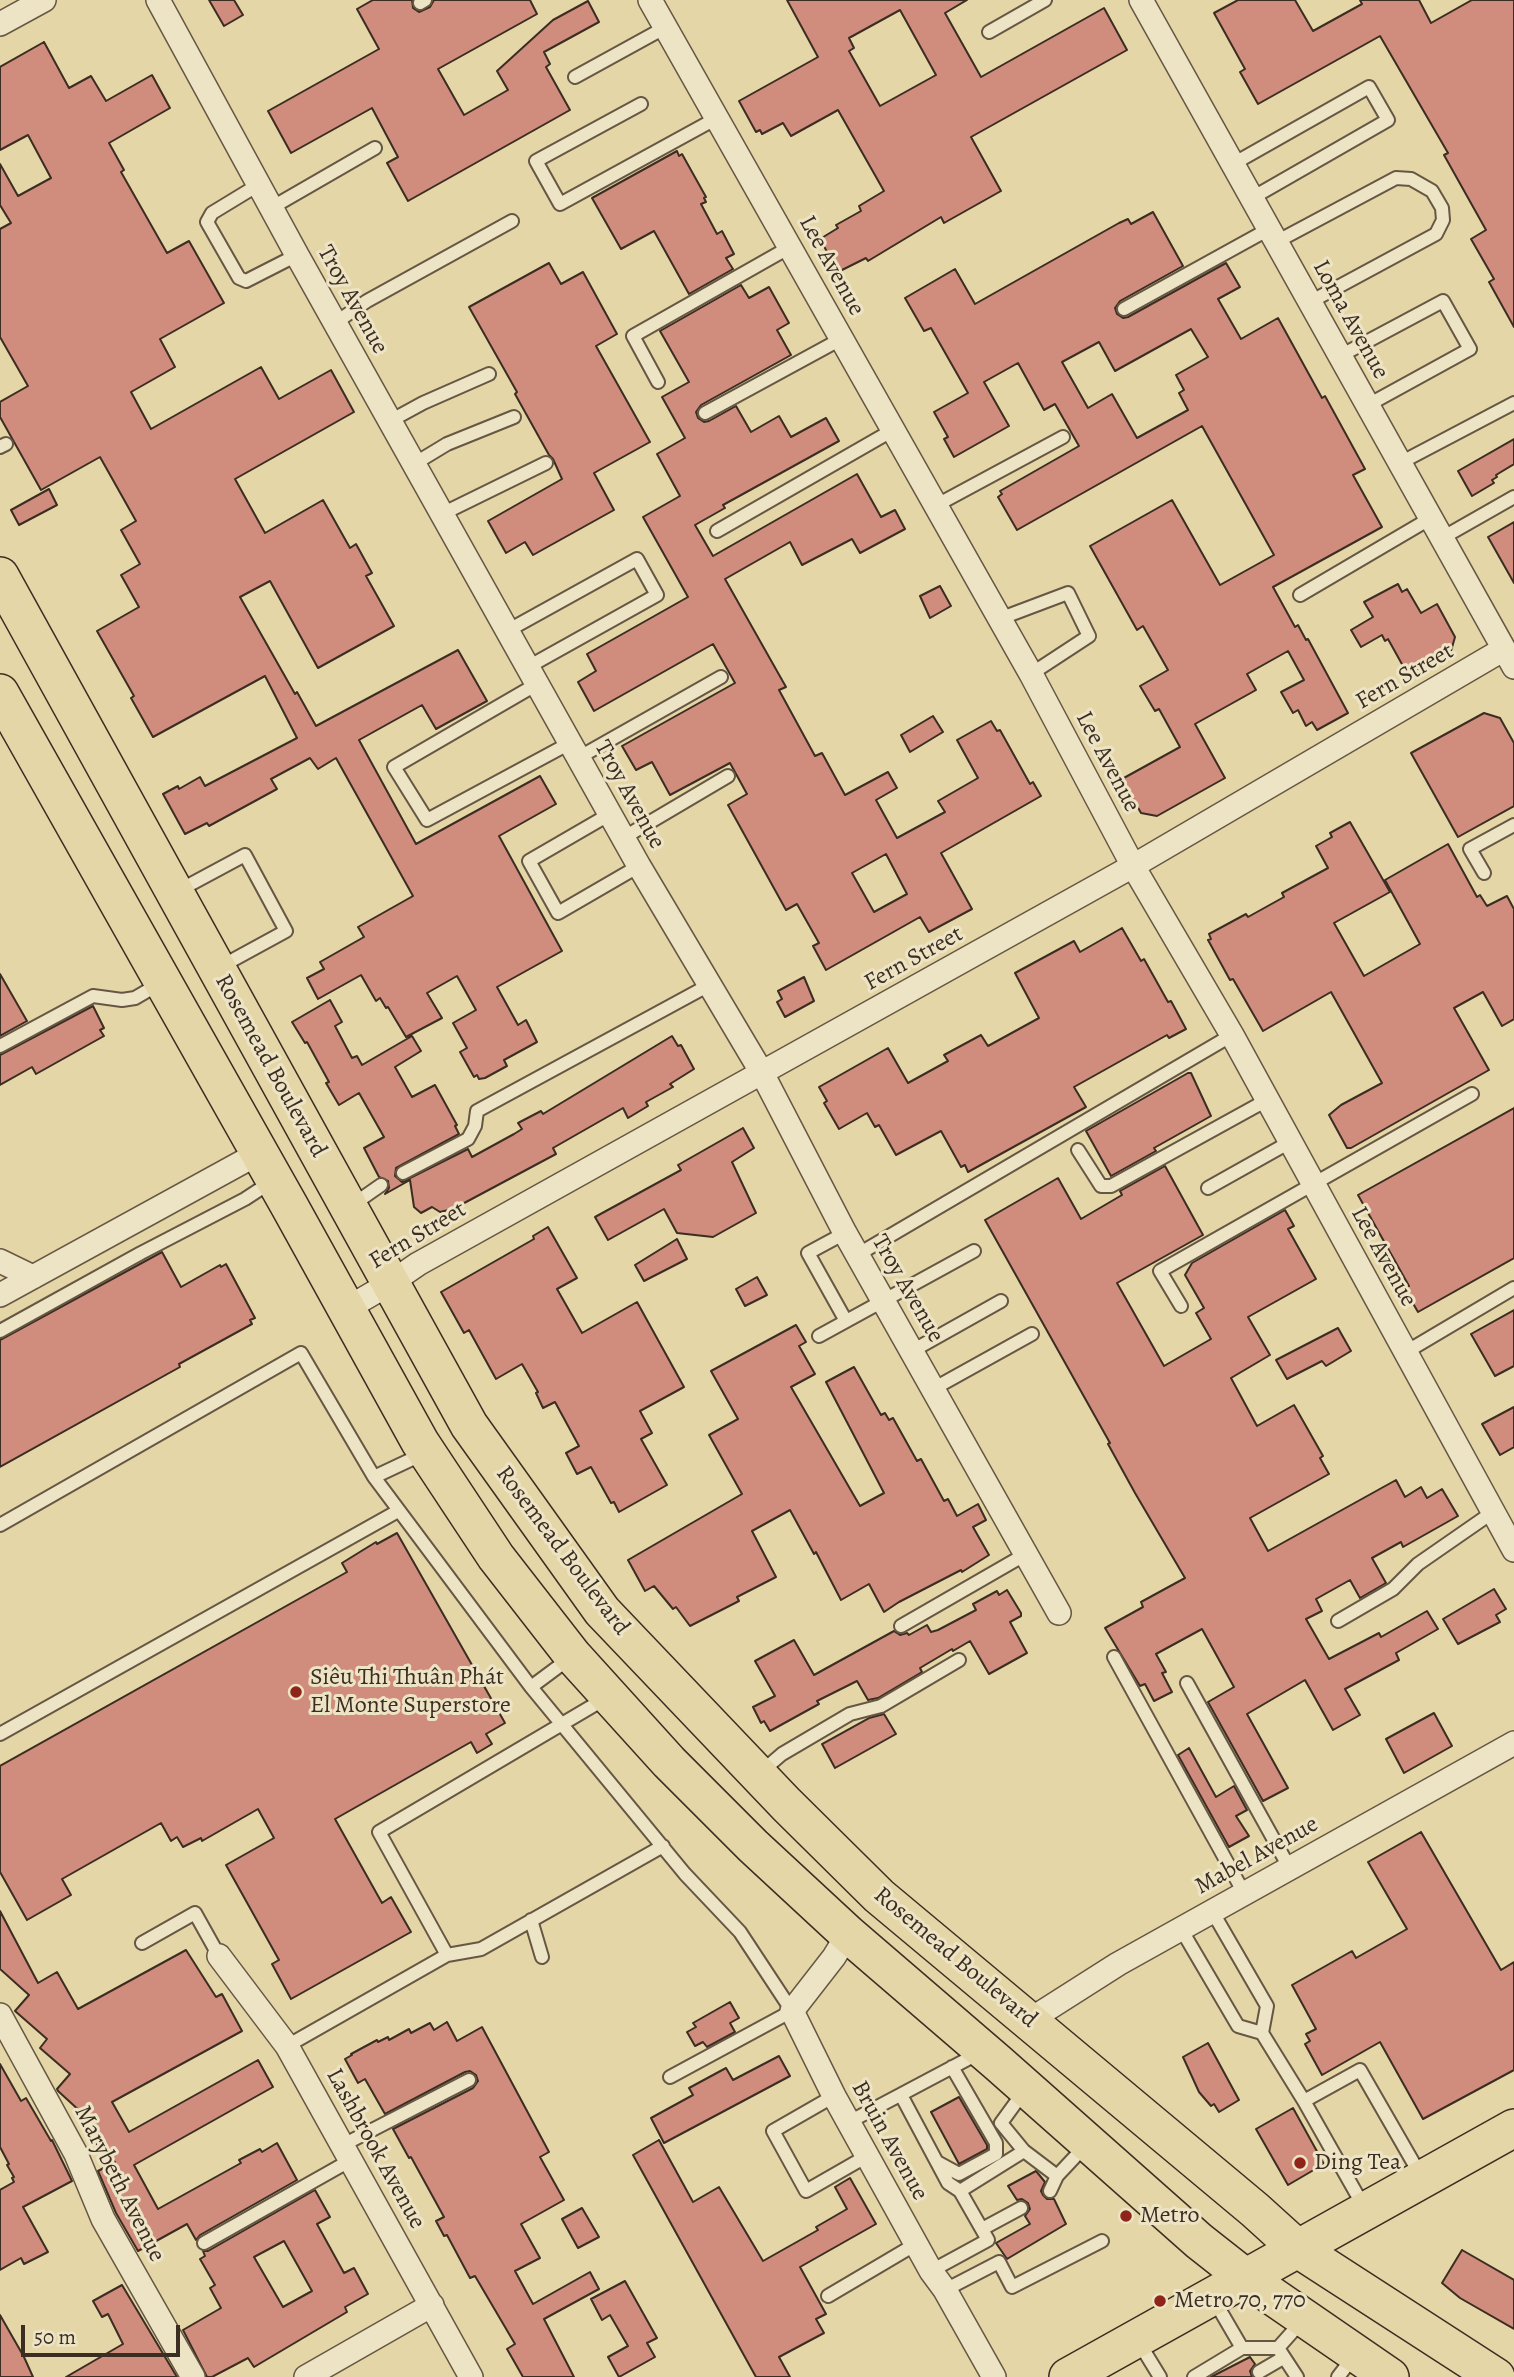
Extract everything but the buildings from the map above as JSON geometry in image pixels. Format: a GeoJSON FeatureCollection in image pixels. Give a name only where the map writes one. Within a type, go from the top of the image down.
{"type":"FeatureCollection","features":[{"type":"Feature","properties":{"kind":"main road","name":"Rosemead Boulevard"},"geometry":{"type":"LineString","coordinates":[[0,576],[469,1426],[602,1611],[758,1775],[879,1896],[1030,2020],[1298,2249],[1496,2377]]}},
{"type":"Feature","properties":{"kind":"main road","name":"Rosemead Boulevard"},"geometry":{"type":"LineString","coordinates":[[0,693],[426,1452],[496,1557],[573,1656],[668,1762],[848,1934],[1199,2241],[1305,2319],[1346,2366],[1390,2377]]}},
{"type":"Feature","properties":{"kind":"main road"},"geometry":{"type":"LineString","coordinates":[[640,1652],[647,1674],[662,1701],[711,1759],[839,1877],[855,1910],[855,1922],[848,1934]]}},
{"type":"Feature","properties":{"kind":"main road"},"geometry":{"type":"LineString","coordinates":[[848,1934],[874,1925],[890,1925],[904,1932],[981,2003],[998,2015],[1014,2022],[1030,2020]]}},
{"type":"Feature","properties":{"kind":"main road"},"geometry":{"type":"LineString","coordinates":[[1068,2377],[1514,2128]]}},
{"type":"Feature","properties":{"kind":"street"},"geometry":{"type":"LineString","coordinates":[[0,24],[44,0]]}},
{"type":"Feature","properties":{"kind":"street","name":"Troy Avenue"},"geometry":{"type":"LineString","coordinates":[[158,0],[297,256],[623,838],[762,1073],[857,1255],[1059,1613]]}},
{"type":"Feature","properties":{"kind":"street","name":"Lee Avenue"},"geometry":{"type":"LineString","coordinates":[[650,0],[1031,674],[1133,866],[1232,1035],[1514,1550]]}},
{"type":"Feature","properties":{"kind":"street","name":"Loma Avenue"},"geometry":{"type":"LineString","coordinates":[[1141,0],[1436,528],[1511,653]]}},
{"type":"Feature","properties":{"kind":"street","name":"Fern Street"},"geometry":{"type":"LineString","coordinates":[[346,1309],[418,1264],[1511,653]]}},
{"type":"Feature","properties":{"kind":"street"},"geometry":{"type":"LineString","coordinates":[[0,1295],[267,1166]]}},
{"type":"Feature","properties":{"kind":"street"},"geometry":{"type":"LineString","coordinates":[[0,1261],[33,1277]]}},
{"type":"Feature","properties":{"kind":"street","name":"Mabel Avenue"},"geometry":{"type":"LineString","coordinates":[[1030,2020],[1063,1997],[1212,1911],[1514,1743]]}},
{"type":"Feature","properties":{"kind":"street"},"geometry":{"type":"LineString","coordinates":[[792,2011],[834,1957],[848,1934]]}},
{"type":"Feature","properties":{"kind":"street","name":"Lashbrook Avenue"},"geometry":{"type":"LineString","coordinates":[[219,1956],[287,2046],[471,2377]]}},
{"type":"Feature","properties":{"kind":"street","name":"Bruin Avenue"},"geometry":{"type":"LineString","coordinates":[[792,2011],[867,2156],[994,2377]]}},
{"type":"Feature","properties":{"kind":"street","name":"Marybeth Avenue"},"geometry":{"type":"LineString","coordinates":[[0,2015],[76,2154],[103,2219],[193,2377]]}},
{"type":"Feature","properties":{"kind":"street"},"geometry":{"type":"LineString","coordinates":[[306,2377],[432,2305]]}},
{"type":"Feature","properties":{"kind":"lane"},"geometry":{"type":"LineString","coordinates":[[989,32],[1045,0]]}},
{"type":"Feature","properties":{"kind":"lane"},"geometry":{"type":"LineString","coordinates":[[575,77],[666,27]]}},
{"type":"Feature","properties":{"kind":"lane"},"geometry":{"type":"LineString","coordinates":[[1233,164],[1369,87],[1388,120],[1252,198]]}},
{"type":"Feature","properties":{"kind":"lane"},"geometry":{"type":"LineString","coordinates":[[641,104],[536,161],[560,204],[717,118]]}},
{"type":"Feature","properties":{"kind":"lane"},"geometry":{"type":"LineString","coordinates":[[271,208],[375,148]]}},
{"type":"Feature","properties":{"kind":"lane"},"geometry":{"type":"LineString","coordinates":[[1124,309],[1396,178],[1410,180],[1432,191],[1442,208],[1443,220],[1436,234],[1310,302]]}},
{"type":"Feature","properties":{"kind":"lane"},"geometry":{"type":"LineString","coordinates":[[258,185],[212,213],[208,222],[239,278],[246,281],[297,256]]}},
{"type":"Feature","properties":{"kind":"lane"},"geometry":{"type":"LineString","coordinates":[[335,323],[367,301],[512,221]]}},
{"type":"Feature","properties":{"kind":"lane"},"geometry":{"type":"LineString","coordinates":[[658,382],[633,337],[790,247]]}},
{"type":"Feature","properties":{"kind":"lane"},"geometry":{"type":"LineString","coordinates":[[1340,356],[1443,301],[1470,349],[1368,405]]}},
{"type":"Feature","properties":{"kind":"lane"},"geometry":{"type":"LineString","coordinates":[[705,413],[841,339]]}},
{"type":"Feature","properties":{"kind":"lane"},"geometry":{"type":"LineString","coordinates":[[390,421],[423,403],[489,374]]}},
{"type":"Feature","properties":{"kind":"lane"},"geometry":{"type":"LineString","coordinates":[[1400,463],[1514,402]]}},
{"type":"Feature","properties":{"kind":"lane"},"geometry":{"type":"LineString","coordinates":[[414,464],[447,444],[514,417]]}},
{"type":"Feature","properties":{"kind":"lane"},"geometry":{"type":"LineString","coordinates":[[718,531],[893,430]]}},
{"type":"Feature","properties":{"kind":"lane"},"geometry":{"type":"LineString","coordinates":[[935,506],[1063,437]]}},
{"type":"Feature","properties":{"kind":"lane"},"geometry":{"type":"LineString","coordinates":[[442,514],[546,463]]}},
{"type":"Feature","properties":{"kind":"lane"},"geometry":{"type":"LineString","coordinates":[[1300,595],[1436,528],[1514,497]]}},
{"type":"Feature","properties":{"kind":"lane"},"geometry":{"type":"LineString","coordinates":[[508,631],[637,559],[657,595],[394,767],[428,820],[721,677]]}},
{"type":"Feature","properties":{"kind":"lane"},"geometry":{"type":"LineString","coordinates":[[999,619],[1068,593],[1089,636],[1031,674]]}},
{"type":"Feature","properties":{"kind":"lane"},"geometry":{"type":"LineString","coordinates":[[623,838],[728,776]]}},
{"type":"Feature","properties":{"kind":"lane"},"geometry":{"type":"LineString","coordinates":[[610,814],[529,861],[558,913],[639,866]]}},
{"type":"Feature","properties":{"kind":"lane"},"geometry":{"type":"LineString","coordinates":[[1484,873],[1470,849],[1514,825]]}},
{"type":"Feature","properties":{"kind":"lane"},"geometry":{"type":"LineString","coordinates":[[175,892],[245,855],[263,887],[286,931],[217,969]]}},
{"type":"Feature","properties":{"kind":"lane"},"geometry":{"type":"LineString","coordinates":[[0,1046],[93,996],[122,1000],[135,998],[163,982]]}},
{"type":"Feature","properties":{"kind":"lane"},"geometry":{"type":"LineString","coordinates":[[403,1173],[468,1139],[475,1126],[477,1111],[710,984]]}},
{"type":"Feature","properties":{"kind":"lane"},"geometry":{"type":"LineString","coordinates":[[857,1255],[1232,1035]]}},
{"type":"Feature","properties":{"kind":"lane"},"geometry":{"type":"LineString","coordinates":[[1181,1306],[1160,1271],[1472,1094]]}},
{"type":"Feature","properties":{"kind":"lane"},"geometry":{"type":"LineString","coordinates":[[1079,1150],[1101,1186],[1111,1186],[1267,1100]]}},
{"type":"Feature","properties":{"kind":"lane"},"geometry":{"type":"LineString","coordinates":[[1208,1188],[1290,1142]]}},
{"type":"Feature","properties":{"kind":"lane"},"geometry":{"type":"LineString","coordinates":[[0,1331],[244,1199],[267,1166]]}},
{"type":"Feature","properties":{"kind":"lane"},"geometry":{"type":"LineString","coordinates":[[348,1208],[381,1185]]}},
{"type":"Feature","properties":{"kind":"lane"},"geometry":{"type":"LineString","coordinates":[[845,1233],[808,1253],[846,1321]]}},
{"type":"Feature","properties":{"kind":"lane"},"geometry":{"type":"LineString","coordinates":[[819,1336],[974,1251]]}},
{"type":"Feature","properties":{"kind":"lane"},"geometry":{"type":"LineString","coordinates":[[1406,1352],[1514,1288]]}},
{"type":"Feature","properties":{"kind":"lane"},"geometry":{"type":"LineString","coordinates":[[912,1351],[1001,1301]]}},
{"type":"Feature","properties":{"kind":"lane"},"geometry":{"type":"LineString","coordinates":[[933,1389],[1032,1334]]}},
{"type":"Feature","properties":{"kind":"lane"},"geometry":{"type":"LineString","coordinates":[[0,1525],[301,1353],[374,1477],[398,1511],[561,1725],[685,1874],[740,1932],[792,2011],[670,2077]]}},
{"type":"Feature","properties":{"kind":"lane"},"geometry":{"type":"LineString","coordinates":[[374,1477],[426,1452]]}},
{"type":"Feature","properties":{"kind":"lane"},"geometry":{"type":"LineString","coordinates":[[0,1734],[398,1511]]}},
{"type":"Feature","properties":{"kind":"lane"},"geometry":{"type":"LineString","coordinates":[[1338,1621],[1392,1589],[1418,1564],[1493,1512]]}},
{"type":"Feature","properties":{"kind":"lane"},"geometry":{"type":"LineString","coordinates":[[901,1626],[1027,1554]]}},
{"type":"Feature","properties":{"kind":"lane"},"geometry":{"type":"LineString","coordinates":[[531,1687],[573,1656]]}},
{"type":"Feature","properties":{"kind":"lane"},"geometry":{"type":"LineString","coordinates":[[1114,1657],[1244,1893]]}},
{"type":"Feature","properties":{"kind":"lane"},"geometry":{"type":"LineString","coordinates":[[758,1775],[782,1754],[850,1713],[881,1706],[960,1660]]}},
{"type":"Feature","properties":{"kind":"lane"},"geometry":{"type":"LineString","coordinates":[[1186,1683],[1289,1867]]}},
{"type":"Feature","properties":{"kind":"lane"},"geometry":{"type":"LineString","coordinates":[[447,1955],[379,1832],[610,1696]]}},
{"type":"Feature","properties":{"kind":"lane"},"geometry":{"type":"LineString","coordinates":[[287,2046],[447,1955],[481,1949],[663,1846]]}},
{"type":"Feature","properties":{"kind":"lane"},"geometry":{"type":"LineString","coordinates":[[1212,1911],[1267,2006],[1262,2033]]}},
{"type":"Feature","properties":{"kind":"lane"},"geometry":{"type":"LineString","coordinates":[[142,1943],[195,1913],[219,1956]]}},
{"type":"Feature","properties":{"kind":"lane"},"geometry":{"type":"LineString","coordinates":[[531,1920],[542,1957]]}},
{"type":"Feature","properties":{"kind":"lane"},"geometry":{"type":"LineString","coordinates":[[1181,1929],[1238,2026],[1262,2033],[1366,2211]]}},
{"type":"Feature","properties":{"kind":"lane"},"geometry":{"type":"LineString","coordinates":[[849,2122],[984,2051]]}},
{"type":"Feature","properties":{"kind":"lane"},"geometry":{"type":"LineString","coordinates":[[937,2162],[959,2174],[996,2154],[996,2143],[952,2067]]}},
{"type":"Feature","properties":{"kind":"lane"},"geometry":{"type":"LineString","coordinates":[[1304,2101],[1360,2070],[1423,2179]]}},
{"type":"Feature","properties":{"kind":"lane"},"geometry":{"type":"LineString","coordinates":[[204,2243],[469,2080]]}},
{"type":"Feature","properties":{"kind":"lane"},"geometry":{"type":"LineString","coordinates":[[1026,2088],[1001,2123],[1024,2151],[1057,2176]]}},
{"type":"Feature","properties":{"kind":"lane"},"geometry":{"type":"LineString","coordinates":[[901,2095],[948,2183],[960,2191],[988,2241],[931,2271]]}},
{"type":"Feature","properties":{"kind":"lane"},"geometry":{"type":"LineString","coordinates":[[834,2096],[773,2131],[806,2191],[867,2156]]}},
{"type":"Feature","properties":{"kind":"lane"},"geometry":{"type":"LineString","coordinates":[[1050,2191],[1057,2176],[1088,2143]]}},
{"type":"Feature","properties":{"kind":"lane"},"geometry":{"type":"LineString","coordinates":[[960,2191],[1024,2151]]}},
{"type":"Feature","properties":{"kind":"lane"},"geometry":{"type":"LineString","coordinates":[[982,2229],[1021,2208]]}},
{"type":"Feature","properties":{"kind":"lane"},"geometry":{"type":"LineString","coordinates":[[945,2290],[999,2262],[1012,2287],[1102,2241]]}},
{"type":"Feature","properties":{"kind":"lane"},"geometry":{"type":"LineString","coordinates":[[828,2296],[916,2244]]}},
{"type":"Feature","properties":{"kind":"lane"},"geometry":{"type":"LineString","coordinates":[[1212,2297],[1242,2348]]}},
{"type":"Feature","properties":{"kind":"lane"},"geometry":{"type":"LineString","coordinates":[[1259,2372],[1280,2353],[1305,2319]]}},
{"type":"Feature","properties":{"kind":"lane"},"geometry":{"type":"LineString","coordinates":[[1137,2339],[1160,2377]]}},
{"type":"Feature","properties":{"kind":"lane"},"geometry":{"type":"LineString","coordinates":[[1194,2377],[1211,2373],[1242,2348],[1280,2353],[1297,2377]]}},
{"type":"Feature","properties":{"kind":"place","name":"Siêu Thi Thuân Phát El Monte Superstore"},"geometry":{"type":"Point","coordinates":[296,1692]}},
{"type":"Feature","properties":{"kind":"place","name":"Ding Tea"},"geometry":{"type":"Point","coordinates":[1300,2163]}},
{"type":"Feature","properties":{"kind":"place","name":"Metro"},"geometry":{"type":"Point","coordinates":[1126,2216]}},
{"type":"Feature","properties":{"kind":"place","name":"Metro 70, 770"},"geometry":{"type":"Point","coordinates":[1160,2301]}}]}
